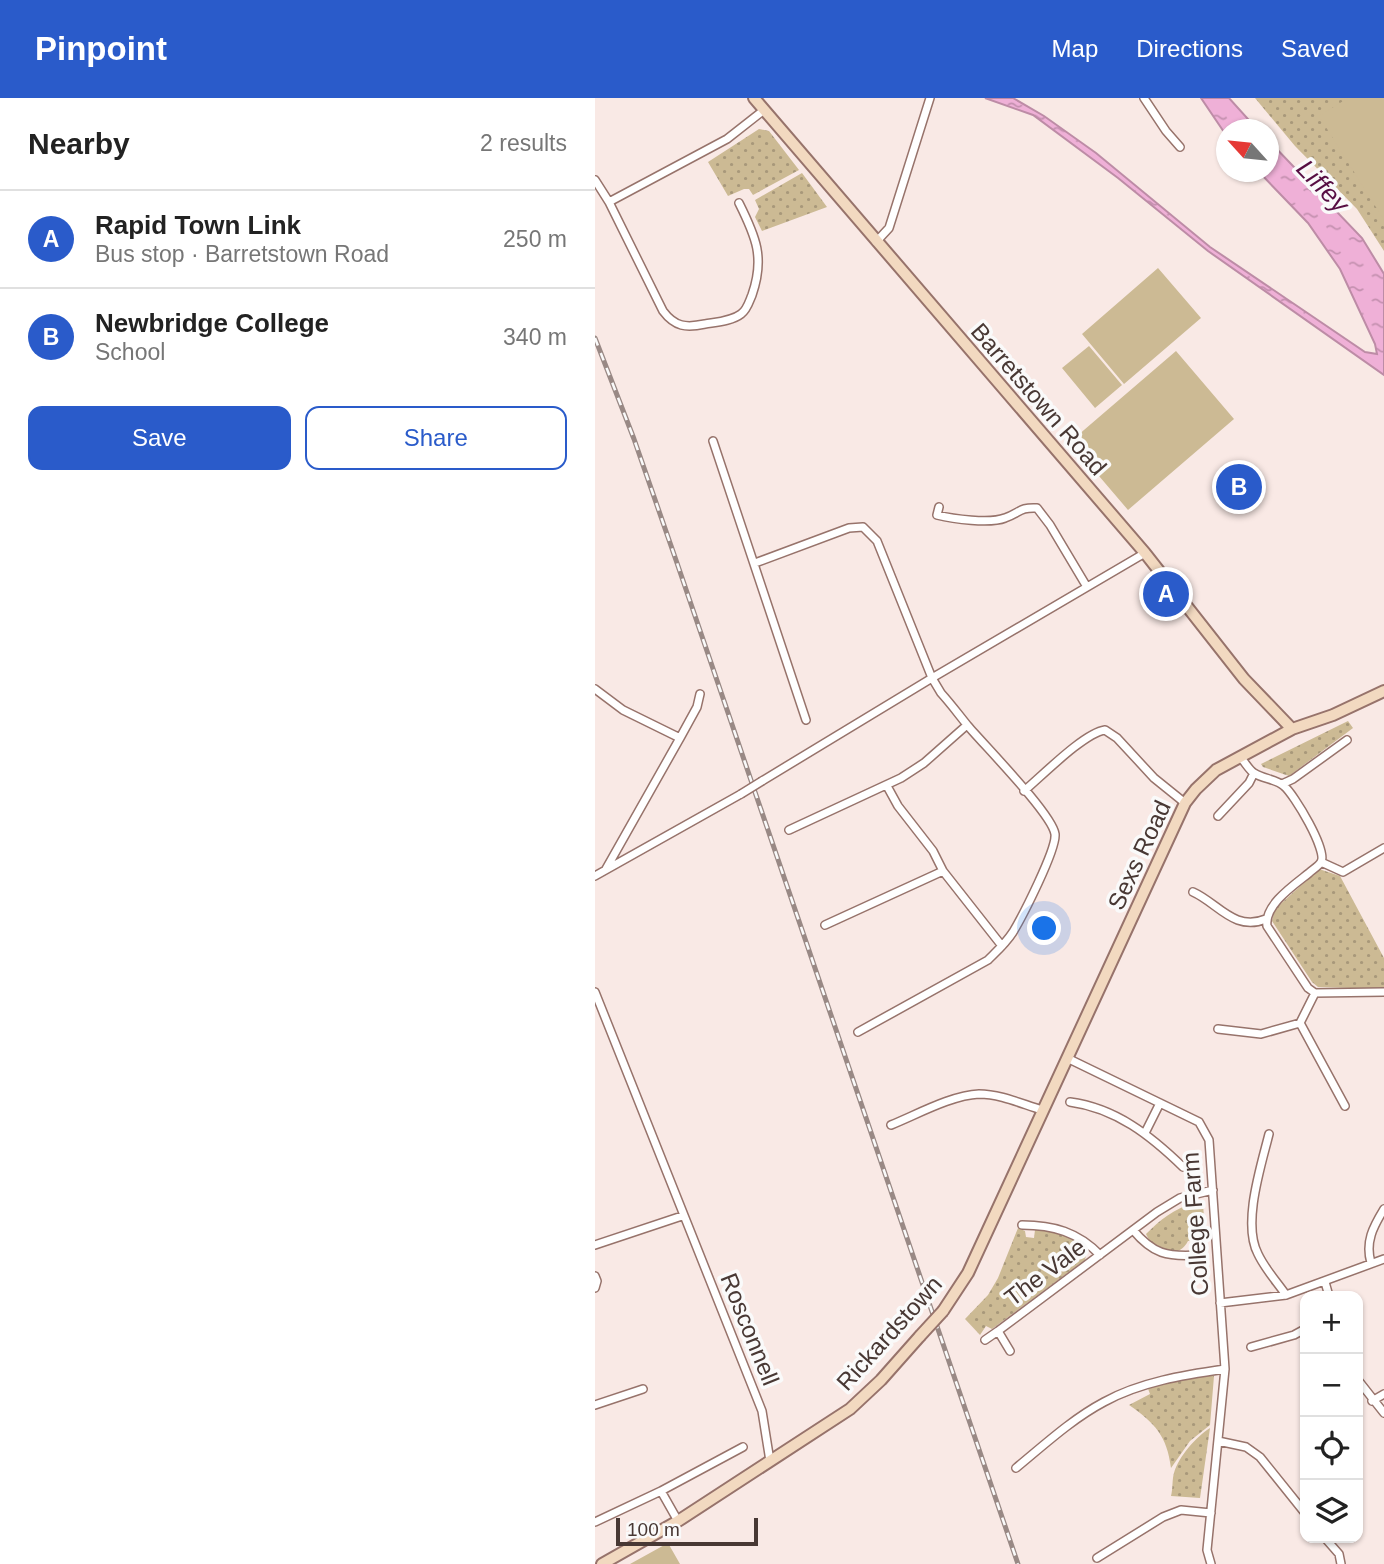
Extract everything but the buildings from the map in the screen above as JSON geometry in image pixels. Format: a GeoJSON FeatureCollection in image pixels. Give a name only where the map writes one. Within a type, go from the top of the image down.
{"type":"FeatureCollection","features":[{"type":"Feature","properties":{"kind":"street","name":"Barretstown Road"},"geometry":{"type":"LineString","coordinates":[[754,98],[1145,553],[1244,679],[1292,729]]}},
{"type":"Feature","properties":{"kind":"street"},"geometry":{"type":"LineString","coordinates":[[876,242],[889,228],[930,98]]}},
{"type":"Feature","properties":{"kind":"street"},"geometry":{"type":"LineString","coordinates":[[1144,98],[1180,147]]}},
{"type":"Feature","properties":{"kind":"street"},"geometry":{"type":"LineString","coordinates":[[609,202],[727,139],[764,110]]}},
{"type":"Feature","properties":{"kind":"street"},"geometry":{"type":"LineString","coordinates":[[595,180],[609,202],[663,311],[671,322],[689,327],[729,319],[743,313],[748,305],[759,268],[758,252],[754,232],[739,203]]}},
{"type":"Feature","properties":{"kind":"street"},"geometry":{"type":"LineString","coordinates":[[713,441],[806,720]]}},
{"type":"Feature","properties":{"kind":"street"},"geometry":{"type":"LineString","coordinates":[[939,507],[937,515],[979,520],[1004,519],[1023,508],[1037,508],[1051,525],[1087,587]]}},
{"type":"Feature","properties":{"kind":"street"},"geometry":{"type":"LineString","coordinates":[[755,563],[849,528],[863,527],[877,541],[932,678],[941,693],[1024,790],[1055,832],[1055,839],[1029,900],[1002,946],[988,960],[858,1032]]}},
{"type":"Feature","properties":{"kind":"street"},"geometry":{"type":"LineString","coordinates":[[595,876],[741,794],[1145,553]]}},
{"type":"Feature","properties":{"kind":"street"},"geometry":{"type":"LineString","coordinates":[[595,689],[623,710],[680,738]]}},
{"type":"Feature","properties":{"kind":"street","name":"Sexs Road"},"geometry":{"type":"LineString","coordinates":[[1067,1058],[1185,803],[1196,789],[1216,771],[1292,729],[1333,715],[1384,691]]}},
{"type":"Feature","properties":{"kind":"street"},"geometry":{"type":"LineString","coordinates":[[605,870],[697,707],[700,694]]}},
{"type":"Feature","properties":{"kind":"street"},"geometry":{"type":"LineString","coordinates":[[789,831],[887,786],[924,763],[967,725]]}},
{"type":"Feature","properties":{"kind":"street"},"geometry":{"type":"LineString","coordinates":[[1024,790],[1086,738],[1105,730],[1117,738],[1154,778],[1185,803]]}},
{"type":"Feature","properties":{"kind":"street"},"geometry":{"type":"LineString","coordinates":[[1282,784],[1347,740]]}},
{"type":"Feature","properties":{"kind":"street"},"geometry":{"type":"LineString","coordinates":[[1240,757],[1254,773],[1282,784],[1292,794],[1323,855],[1321,862],[1271,908],[1266,919],[1267,926],[1308,988],[1315,993],[1384,992]]}},
{"type":"Feature","properties":{"kind":"street"},"geometry":{"type":"LineString","coordinates":[[1218,816],[1249,783],[1254,773]]}},
{"type":"Feature","properties":{"kind":"street"},"geometry":{"type":"LineString","coordinates":[[887,786],[898,806],[933,851],[943,871],[1002,946]]}},
{"type":"Feature","properties":{"kind":"street"},"geometry":{"type":"LineString","coordinates":[[1321,862],[1343,872],[1384,848]]}},
{"type":"Feature","properties":{"kind":"street"},"geometry":{"type":"LineString","coordinates":[[825,925],[943,871]]}},
{"type":"Feature","properties":{"kind":"street"},"geometry":{"type":"LineString","coordinates":[[1193,892],[1231,918],[1247,924],[1266,919]]}},
{"type":"Feature","properties":{"kind":"street","name":"Rosconnell"},"geometry":{"type":"LineString","coordinates":[[595,992],[762,1411],[770,1461]]}},
{"type":"Feature","properties":{"kind":"street"},"geometry":{"type":"LineString","coordinates":[[1218,1029],[1261,1034],[1300,1023],[1315,993]]}},
{"type":"Feature","properties":{"kind":"street"},"geometry":{"type":"LineString","coordinates":[[1300,1023],[1345,1106]]}},
{"type":"Feature","properties":{"kind":"street","name":"College Farm"},"geometry":{"type":"LineString","coordinates":[[1067,1058],[1199,1122],[1209,1140],[1225,1369],[1207,1550],[1211,1564]]}},
{"type":"Feature","properties":{"kind":"street","name":"Rickardstown"},"geometry":{"type":"LineString","coordinates":[[602,1564],[678,1521],[850,1409],[881,1380],[943,1311],[968,1273],[1067,1058]]}},
{"type":"Feature","properties":{"kind":"street"},"geometry":{"type":"LineString","coordinates":[[891,1125],[963,1096],[980,1094],[1042,1110]]}},
{"type":"Feature","properties":{"kind":"street","name":"College Farm"},"geometry":{"type":"LineString","coordinates":[[1070,1102],[1089,1104],[1123,1119],[1145,1133],[1183,1167]]}},
{"type":"Feature","properties":{"kind":"street","name":"College Farm"},"geometry":{"type":"LineString","coordinates":[[1145,1133],[1160,1103]]}},
{"type":"Feature","properties":{"kind":"street"},"geometry":{"type":"LineString","coordinates":[[1269,1134],[1258,1175],[1252,1234],[1257,1253],[1286,1296]]}},
{"type":"Feature","properties":{"kind":"street","name":"The Vale"},"geometry":{"type":"LineString","coordinates":[[1010,1350],[998,1331],[1180,1198],[1213,1190]]}},
{"type":"Feature","properties":{"kind":"street"},"geometry":{"type":"LineString","coordinates":[[1371,1263],[1368,1252],[1369,1237],[1384,1209]]}},
{"type":"Feature","properties":{"kind":"street"},"geometry":{"type":"LineString","coordinates":[[595,1245],[683,1216]]}},
{"type":"Feature","properties":{"kind":"street"},"geometry":{"type":"LineString","coordinates":[[1022,1225],[1060,1228],[1079,1237],[1100,1255]]}},
{"type":"Feature","properties":{"kind":"street"},"geometry":{"type":"LineString","coordinates":[[1133,1230],[1157,1252],[1177,1256],[1198,1255]]}},
{"type":"Feature","properties":{"kind":"street"},"geometry":{"type":"LineString","coordinates":[[1220,1303],[1286,1296],[1384,1259]]}},
{"type":"Feature","properties":{"kind":"street"},"geometry":{"type":"LineString","coordinates":[[595,1276],[595,1289]]}},
{"type":"Feature","properties":{"kind":"street"},"geometry":{"type":"LineString","coordinates":[[1325,1282],[1328,1291]]}},
{"type":"Feature","properties":{"kind":"street"},"geometry":{"type":"LineString","coordinates":[[985,1340],[998,1331]]}},
{"type":"Feature","properties":{"kind":"street"},"geometry":{"type":"LineString","coordinates":[[1251,1348],[1300,1332]]}},
{"type":"Feature","properties":{"kind":"street"},"geometry":{"type":"LineString","coordinates":[[1016,1468],[1104,1401],[1146,1384],[1225,1369]]}},
{"type":"Feature","properties":{"kind":"street"},"geometry":{"type":"LineString","coordinates":[[1363,1388],[1384,1413]]}},
{"type":"Feature","properties":{"kind":"street"},"geometry":{"type":"LineString","coordinates":[[595,1405],[643,1389]]}},
{"type":"Feature","properties":{"kind":"street"},"geometry":{"type":"LineString","coordinates":[[1372,1401],[1384,1394]]}},
{"type":"Feature","properties":{"kind":"street"},"geometry":{"type":"LineString","coordinates":[[1218,1441],[1246,1447],[1261,1457],[1300,1507]]}},
{"type":"Feature","properties":{"kind":"street"},"geometry":{"type":"LineString","coordinates":[[595,1522],[744,1447]]}},
{"type":"Feature","properties":{"kind":"street"},"geometry":{"type":"LineString","coordinates":[[661,1491],[678,1521]]}},
{"type":"Feature","properties":{"kind":"street"},"geometry":{"type":"LineString","coordinates":[[1097,1558],[1163,1517],[1181,1510],[1210,1513]]}},
{"type":"Feature","properties":{"kind":"street"},"geometry":{"type":"LineString","coordinates":[[1329,1543],[1339,1554],[1341,1564]]}},
{"type":"Feature","properties":{"kind":"shaded area"},"geometry":{"type":"Polygon","coordinates":[[[1255,98],[1384,98],[1384,251],[1357,209],[1295,146],[1279,127],[1279,119],[1272,119],[1255,98]]]}},
{"type":"Feature","properties":{"kind":"shaded area"},"geometry":{"type":"Polygon","coordinates":[[[1348,98],[1384,98],[1384,220],[1319,116],[1348,98]]]}},
{"type":"Feature","properties":{"kind":"shaded area"},"geometry":{"type":"Polygon","coordinates":[[[759,129],[769,131],[799,170],[753,195],[749,189],[744,189],[728,196],[708,162],[759,129]]]}},
{"type":"Feature","properties":{"kind":"shaded area"},"geometry":{"type":"Polygon","coordinates":[[[802,173],[827,207],[762,231],[755,217],[759,209],[755,200],[802,173]]]}},
{"type":"Feature","properties":{"kind":"shaded area"},"geometry":{"type":"Polygon","coordinates":[[[1158,268],[1201,318],[1124,384],[1082,334],[1158,268]]]}},
{"type":"Feature","properties":{"kind":"shaded area"},"geometry":{"type":"Polygon","coordinates":[[[1089,346],[1122,385],[1095,408],[1062,368],[1089,346]]]}},
{"type":"Feature","properties":{"kind":"shaded area"},"geometry":{"type":"Polygon","coordinates":[[[1176,351],[1234,419],[1128,510],[1070,442],[1176,351]]]}},
{"type":"Feature","properties":{"kind":"shaded area"},"geometry":{"type":"Polygon","coordinates":[[[1348,721],[1353,728],[1289,776],[1261,764],[1348,721]]]}},
{"type":"Feature","properties":{"kind":"shaded area"},"geometry":{"type":"Polygon","coordinates":[[[1319,869],[1340,876],[1384,958],[1384,989],[1318,987],[1272,921],[1275,909],[1319,869]]]}},
{"type":"Feature","properties":{"kind":"shaded area"},"geometry":{"type":"Polygon","coordinates":[[[1193,1203],[1203,1203],[1206,1248],[1198,1246],[1195,1241],[1188,1241],[1184,1247],[1172,1252],[1160,1249],[1149,1240],[1146,1234],[1157,1224],[1180,1208],[1193,1203]]]}},
{"type":"Feature","properties":{"kind":"shaded area"},"geometry":{"type":"Polygon","coordinates":[[[1018,1228],[1025,1231],[1026,1237],[1034,1238],[1035,1230],[1048,1229],[1063,1233],[1087,1250],[1085,1260],[992,1329],[986,1326],[980,1335],[965,1319],[988,1295],[998,1278],[1018,1228]]]}},
{"type":"Feature","properties":{"kind":"shaded area"},"geometry":{"type":"Polygon","coordinates":[[[1197,1376],[1214,1376],[1210,1425],[1190,1441],[1171,1468],[1166,1447],[1158,1431],[1129,1405],[1150,1394],[1147,1386],[1197,1376]]]}},
{"type":"Feature","properties":{"kind":"shaded area"},"geometry":{"type":"Polygon","coordinates":[[[1210,1428],[1200,1498],[1171,1496],[1173,1475],[1180,1460],[1199,1436],[1210,1428]]]}},
{"type":"Feature","properties":{"kind":"shaded area"},"geometry":{"type":"Polygon","coordinates":[[[668,1543],[680,1564],[630,1564],[668,1543]]]}},
{"type":"Feature","properties":{"kind":"water"},"geometry":{"type":"Polygon","coordinates":[[[985,98],[1013,98],[1044,116],[1096,153],[1210,247],[1365,352],[1377,354],[1375,344],[1340,269],[1308,223],[1269,182],[1279,182],[1279,151],[1362,238],[1384,274],[1384,375],[1208,251],[1118,178],[1033,115],[985,98]]]}},
{"type":"Feature","properties":{"kind":"water"},"geometry":{"type":"Polygon","coordinates":[[[1201,98],[1229,98],[1248,119],[1216,119],[1201,98]]]}},
{"type":"Feature","properties":{"kind":"railway"},"geometry":{"type":"LineString","coordinates":[[595,338],[677,563],[1018,1564]]}},
{"type":"Feature","properties":{"kind":"place","name":"Newbridge College"},"geometry":{"type":"Point","coordinates":[1239,487]}},
{"type":"Feature","properties":{"kind":"place","name":"Rapid Town Link"},"geometry":{"type":"Point","coordinates":[1166,594]}},
{"type":"Feature","properties":{"kind":"water label","name":"Liffey"},"geometry":{"type":"Point","coordinates":[1323,186]}}]}
